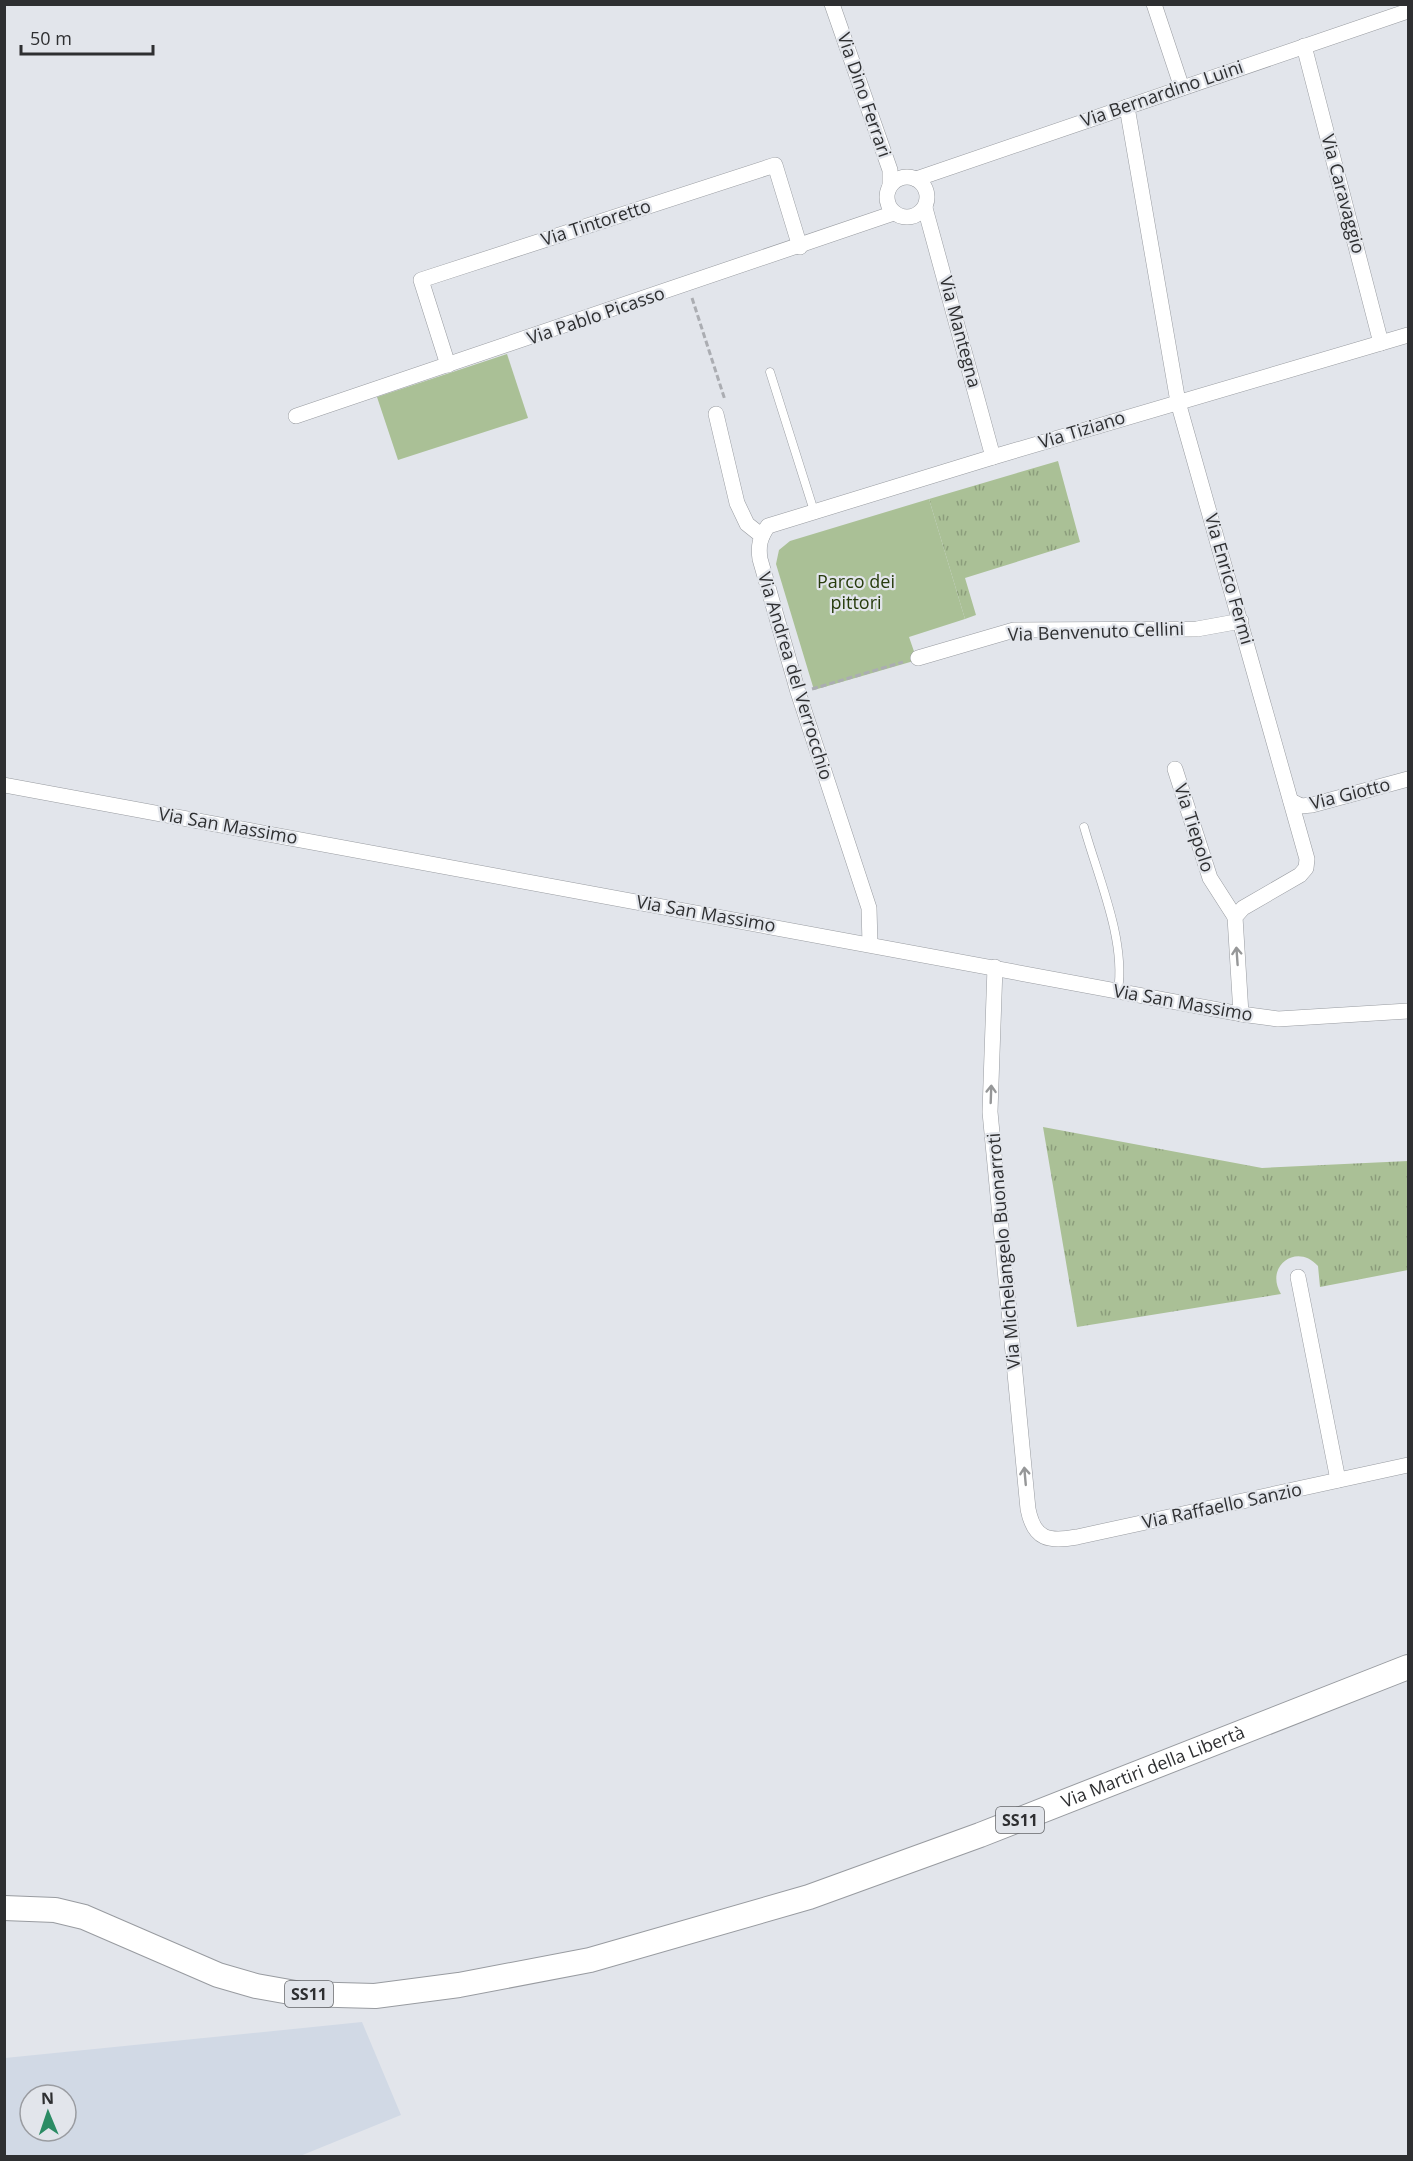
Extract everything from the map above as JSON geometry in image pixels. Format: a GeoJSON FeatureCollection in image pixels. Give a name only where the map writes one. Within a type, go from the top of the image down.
{"type":"FeatureCollection","features":[{"type":"Feature","properties":{"kind":"main road","name":"Via Martiri della Libertà"},"geometry":{"type":"LineString","coordinates":[[4,1908],[55,1910],[84,1917],[183,1962],[256,1986],[301,1994],[343,1997],[375,1996],[459,1985],[590,1960],[809,1897],[969,1839],[1408,1667]]}},
{"type":"Feature","properties":{"kind":"street","name":"Via Dino Ferrari"},"geometry":{"type":"LineString","coordinates":[[832,4],[890,170],[890,186]]}},
{"type":"Feature","properties":{"kind":"street"},"geometry":{"type":"LineString","coordinates":[[1154,4],[1182,88]]}},
{"type":"Feature","properties":{"kind":"street","name":"Via Bernardino Luini"},"geometry":{"type":"LineString","coordinates":[[916,179],[1408,10]]}},
{"type":"Feature","properties":{"kind":"street","name":"Via Caravaggio"},"geometry":{"type":"LineString","coordinates":[[1304,46],[1381,343]]}},
{"type":"Feature","properties":{"kind":"street","name":"Via Enrico Fermi"},"geometry":{"type":"LineString","coordinates":[[1127,107],[1178,402],[1307,859],[1306,868],[1300,875],[1243,908],[1235,916]]}},
{"type":"Feature","properties":{"kind":"street","name":"Via Tintoretto"},"geometry":{"type":"LineString","coordinates":[[448,365],[421,280],[775,165],[800,247]]}},
{"type":"Feature","properties":{"kind":"street"},"geometry":{"type":"LineString","coordinates":[[904,177],[916,179],[927,191],[925,208],[911,218],[894,213],[888,204],[890,186],[904,177]]}},
{"type":"Feature","properties":{"kind":"street","name":"Via Mantegna"},"geometry":{"type":"LineString","coordinates":[[925,208],[993,457]]}},
{"type":"Feature","properties":{"kind":"street","name":"Via Pablo Picasso"},"geometry":{"type":"LineString","coordinates":[[296,416],[800,247],[894,213]]}},
{"type":"Feature","properties":{"kind":"street","name":"Via Tiziano"},"geometry":{"type":"LineString","coordinates":[[762,536],[768,526],[778,521],[1408,335]]}},
{"type":"Feature","properties":{"kind":"street"},"geometry":{"type":"LineString","coordinates":[[716,414],[737,503],[747,524],[762,536]]}},
{"type":"Feature","properties":{"kind":"street","name":"Via Andrea del Verrocchio"},"geometry":{"type":"LineString","coordinates":[[762,536],[760,559],[798,692],[869,908],[870,944]]}},
{"type":"Feature","properties":{"kind":"street","name":"Via Benvenuto Cellini"},"geometry":{"type":"LineString","coordinates":[[918,658],[1014,630],[1197,629],[1241,621]]}},
{"type":"Feature","properties":{"kind":"street","name":"Via Tiepolo"},"geometry":{"type":"LineString","coordinates":[[1175,769],[1210,878],[1235,916]]}},
{"type":"Feature","properties":{"kind":"street","name":"Via Giotto"},"geometry":{"type":"LineString","coordinates":[[1292,801],[1301,806],[1312,806],[1408,779]]}},
{"type":"Feature","properties":{"kind":"street","name":"Via San Massimo"},"geometry":{"type":"LineString","coordinates":[[4,785],[1241,1014],[1278,1019],[1404,1013]]}},
{"type":"Feature","properties":{"kind":"street"},"geometry":{"type":"LineString","coordinates":[[1235,916],[1241,1014]]}},
{"type":"Feature","properties":{"kind":"street","name":"Via Michelangelo Buonarroti"},"geometry":{"type":"LineString","coordinates":[[995,967],[990,1112],[1028,1509],[1031,1522],[1038,1532]]}},
{"type":"Feature","properties":{"kind":"street"},"geometry":{"type":"LineString","coordinates":[[1298,1277],[1338,1480]]}},
{"type":"Feature","properties":{"kind":"street","name":"Via Raffaello Sanzio"},"geometry":{"type":"LineString","coordinates":[[1038,1532],[1046,1539],[1077,1537],[1408,1465]]}},
{"type":"Feature","properties":{"kind":"lane"},"geometry":{"type":"LineString","coordinates":[[770,372],[814,511]]}},
{"type":"Feature","properties":{"kind":"lane"},"geometry":{"type":"LineString","coordinates":[[1084,827],[1118,942],[1120,975],[1118,991]]}},
{"type":"Feature","properties":{"kind":"path"},"geometry":{"type":"LineString","coordinates":[[687,285],[728,409],[716,414]]}},
{"type":"Feature","properties":{"kind":"path"},"geometry":{"type":"LineString","coordinates":[[798,692],[918,658]]}},
{"type":"Feature","properties":{"kind":"shaded area"},"geometry":{"type":"Polygon","coordinates":[[[362,2022],[401,2115],[300,2156],[5,2156],[5,2058],[362,2022]]]}},
{"type":"Feature","properties":{"kind":"green space"},"geometry":{"type":"Polygon","coordinates":[[[507,354],[528,418],[398,460],[377,397],[507,354]]]}},
{"type":"Feature","properties":{"kind":"green space"},"geometry":{"type":"Polygon","coordinates":[[[1058,461],[1080,542],[965,578],[976,615],[965,619],[929,499],[1058,461]]]}},
{"type":"Feature","properties":{"kind":"green space","name":"Parco dei pittori"},"geometry":{"type":"Polygon","coordinates":[[[929,499],[965,619],[909,637],[917,660],[814,690],[776,564],[779,550],[790,541],[929,499]]]}},
{"type":"Feature","properties":{"kind":"green space"},"geometry":{"type":"Polygon","coordinates":[[[1043,1127],[1262,1168],[1408,1161],[1408,1270],[1320,1287],[1318,1266],[1310,1259],[1301,1256],[1293,1257],[1285,1260],[1277,1274],[1277,1284],[1281,1294],[1077,1327],[1043,1127]]]}}]}
